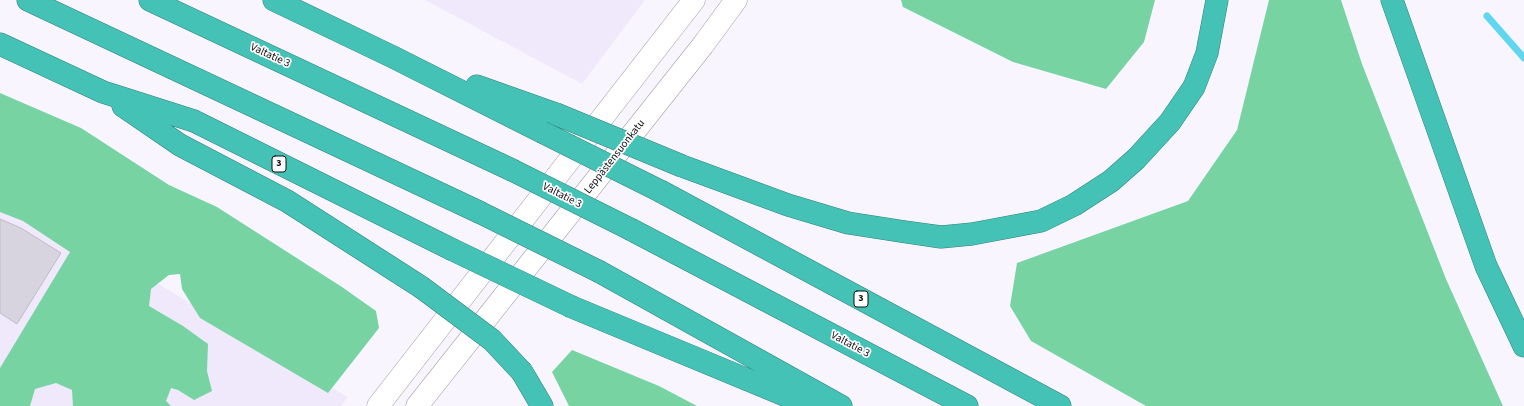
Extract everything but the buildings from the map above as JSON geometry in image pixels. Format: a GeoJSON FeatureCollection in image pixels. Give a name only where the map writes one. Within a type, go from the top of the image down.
{"type":"FeatureCollection","features":[{"type":"Feature","properties":{"kind":"highway"},"geometry":{"type":"LineString","coordinates":[[28,0],[479,212],[600,272],[841,406]]}},
{"type":"Feature","properties":{"kind":"highway","name":"Valtatie 3"},"geometry":{"type":"LineString","coordinates":[[150,0],[512,170],[632,230],[967,406]]}},
{"type":"Feature","properties":{"kind":"highway","name":"3"},"geometry":{"type":"LineString","coordinates":[[274,0],[393,57],[662,192],[1060,406]]}},
{"type":"Feature","properties":{"kind":"highway"},"geometry":{"type":"LineString","coordinates":[[393,57],[556,114],[682,166],[788,205],[848,223],[941,237],[972,234],[1041,221],[1074,205],[1111,181],[1136,159],[1170,122],[1194,87],[1207,53],[1217,0]]}},
{"type":"Feature","properties":{"kind":"highway"},"geometry":{"type":"LineString","coordinates":[[1392,0],[1486,266],[1524,346]]}},
{"type":"Feature","properties":{"kind":"highway","name":"3"},"geometry":{"type":"LineString","coordinates":[[0,44],[103,92],[194,122],[572,307],[811,406]]}},
{"type":"Feature","properties":{"kind":"highway"},"geometry":{"type":"LineString","coordinates":[[103,92],[180,145],[287,201],[421,287],[492,340],[522,372],[542,406]]}},
{"type":"Feature","properties":{"kind":"main road"},"geometry":{"type":"LineString","coordinates":[[378,406],[694,0]]}},
{"type":"Feature","properties":{"kind":"main road","name":"Leppästensuonkatu"},"geometry":{"type":"LineString","coordinates":[[417,406],[703,45],[736,0]]}},
{"type":"Feature","properties":{"kind":"shaded area"},"geometry":{"type":"Polygon","coordinates":[[[425,0],[645,0],[582,84],[425,0]]]}},
{"type":"Feature","properties":{"kind":"shaded area"},"geometry":{"type":"Polygon","coordinates":[[[0,198],[66,229],[348,397],[341,406],[0,406],[0,198]]]}},
{"type":"Feature","properties":{"kind":"green space"},"geometry":{"type":"Polygon","coordinates":[[[901,0],[1155,0],[1144,42],[1106,89],[1013,62],[903,7],[901,0]]]}},
{"type":"Feature","properties":{"kind":"green space"},"geometry":{"type":"Polygon","coordinates":[[[1269,0],[1341,0],[1362,64],[1446,279],[1503,406],[1146,406],[1031,341],[1010,306],[1017,263],[1188,201],[1237,130],[1269,0]]]}},
{"type":"Feature","properties":{"kind":"green space"},"geometry":{"type":"Polygon","coordinates":[[[0,93],[81,128],[169,185],[217,207],[342,287],[376,311],[379,328],[328,393],[200,318],[182,289],[180,274],[169,275],[151,289],[149,306],[183,326],[208,344],[207,371],[212,391],[194,400],[178,390],[171,388],[166,401],[171,406],[73,406],[72,390],[56,383],[35,389],[30,406],[0,406],[0,368],[70,252],[23,221],[0,212],[0,93]]]}},
{"type":"Feature","properties":{"kind":"green space"},"geometry":{"type":"Polygon","coordinates":[[[572,350],[659,386],[697,406],[569,406],[552,372],[572,350]]]}},
{"type":"Feature","properties":{"kind":"waterway"},"geometry":{"type":"LineString","coordinates":[[1487,16],[1524,58]]}}]}
